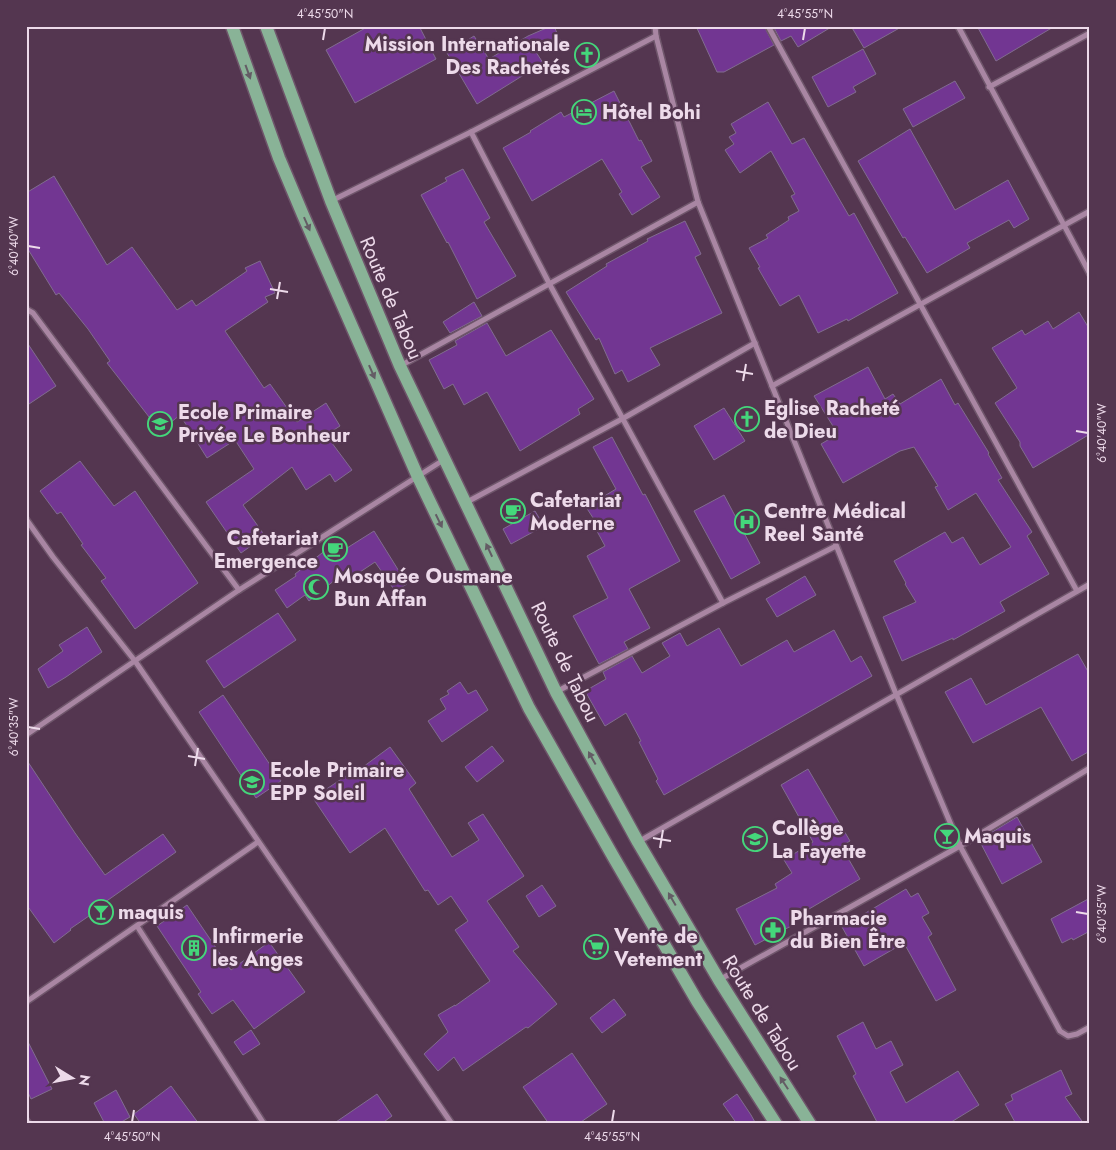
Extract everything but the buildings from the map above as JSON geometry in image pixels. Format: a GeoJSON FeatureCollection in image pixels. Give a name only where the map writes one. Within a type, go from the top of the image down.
{"type":"FeatureCollection","features":[{"type":"Feature","properties":{"kind":"main road"},"geometry":{"type":"LineString","coordinates":[[232,26],[279,158],[418,476],[534,716],[618,866],[697,1000],[776,1124]]}},
{"type":"Feature","properties":{"kind":"main road","name":"Route de Tabou"},"geometry":{"type":"LineString","coordinates":[[266,26],[331,201],[400,366],[556,692],[638,842],[719,980],[810,1124]]}},
{"type":"Feature","properties":{"kind":"street"},"geometry":{"type":"LineString","coordinates":[[655,26],[698,202],[896,694],[960,846],[1060,1031],[1068,1036],[1077,1034],[1090,1027]]}},
{"type":"Feature","properties":{"kind":"street"},"geometry":{"type":"LineString","coordinates":[[768,26],[1078,591]]}},
{"type":"Feature","properties":{"kind":"street"},"geometry":{"type":"LineString","coordinates":[[958,26],[1090,274]]}},
{"type":"Feature","properties":{"kind":"street"},"geometry":{"type":"LineString","coordinates":[[990,87],[1090,33]]}},
{"type":"Feature","properties":{"kind":"street"},"geometry":{"type":"LineString","coordinates":[[331,201],[471,132],[656,36]]}},
{"type":"Feature","properties":{"kind":"street"},"geometry":{"type":"LineString","coordinates":[[471,132],[550,285],[723,603]]}},
{"type":"Feature","properties":{"kind":"street"},"geometry":{"type":"LineString","coordinates":[[400,366],[698,202]]}},
{"type":"Feature","properties":{"kind":"street"},"geometry":{"type":"LineString","coordinates":[[772,386],[1090,211]]}},
{"type":"Feature","properties":{"kind":"street"},"geometry":{"type":"LineString","coordinates":[[26,309],[32,313],[239,590]]}},
{"type":"Feature","properties":{"kind":"street"},"geometry":{"type":"LineString","coordinates":[[466,502],[622,419],[755,342]]}},
{"type":"Feature","properties":{"kind":"street"},"geometry":{"type":"LineString","coordinates":[[26,735],[239,590],[445,459]]}},
{"type":"Feature","properties":{"kind":"street"},"geometry":{"type":"LineString","coordinates":[[26,519],[53,557],[135,661],[452,1124]]}},
{"type":"Feature","properties":{"kind":"street"},"geometry":{"type":"LineString","coordinates":[[556,692],[723,603],[836,546]]}},
{"type":"Feature","properties":{"kind":"street"},"geometry":{"type":"LineString","coordinates":[[638,842],[1090,584]]}},
{"type":"Feature","properties":{"kind":"street"},"geometry":{"type":"LineString","coordinates":[[719,980],[960,846],[1090,768]]}},
{"type":"Feature","properties":{"kind":"street"},"geometry":{"type":"LineString","coordinates":[[26,1002],[258,842]]}},
{"type":"Feature","properties":{"kind":"street"},"geometry":{"type":"LineString","coordinates":[[136,926],[264,1124]]}},
{"type":"Feature","properties":{"kind":"street"},"geometry":{"type":"LineString","coordinates":[[26,1120],[29,1124]]}},
{"type":"Feature","properties":{"kind":"place","name":"Mission Internationale Des Rachetés"},"geometry":{"type":"Point","coordinates":[587,55]}},
{"type":"Feature","properties":{"kind":"place","name":"Hôtel Bohi"},"geometry":{"type":"Point","coordinates":[584,112]}},
{"type":"Feature","properties":{"kind":"place","name":"Eglise Racheté de Dieu"},"geometry":{"type":"Point","coordinates":[747,419]}},
{"type":"Feature","properties":{"kind":"place","name":"Ecole Primaire Privée Le Bonheur"},"geometry":{"type":"Point","coordinates":[160,424]}},
{"type":"Feature","properties":{"kind":"place","name":"Cafetariat Moderne"},"geometry":{"type":"Point","coordinates":[513,511]}},
{"type":"Feature","properties":{"kind":"place","name":"Centre Médical Reel Santé"},"geometry":{"type":"Point","coordinates":[747,522]}},
{"type":"Feature","properties":{"kind":"place","name":"Cafetariat Emergence"},"geometry":{"type":"Point","coordinates":[335,549]}},
{"type":"Feature","properties":{"kind":"place","name":"Mosquée Ousmane Bun Affan"},"geometry":{"type":"Point","coordinates":[316,587]}},
{"type":"Feature","properties":{"kind":"place","name":"Ecole Primaire EPP Soleil"},"geometry":{"type":"Point","coordinates":[252,782]}},
{"type":"Feature","properties":{"kind":"place","name":"Maquis"},"geometry":{"type":"Point","coordinates":[947,836]}},
{"type":"Feature","properties":{"kind":"place","name":"Collège La Fayette"},"geometry":{"type":"Point","coordinates":[755,839]}},
{"type":"Feature","properties":{"kind":"place","name":"maquis"},"geometry":{"type":"Point","coordinates":[101,912]}},
{"type":"Feature","properties":{"kind":"place","name":"Pharmacie du Bien Être"},"geometry":{"type":"Point","coordinates":[773,930]}},
{"type":"Feature","properties":{"kind":"place","name":"Vente de Vetement"},"geometry":{"type":"Point","coordinates":[596,947]}},
{"type":"Feature","properties":{"kind":"place","name":"Infirmerie les Anges"},"geometry":{"type":"Point","coordinates":[194,948]}}]}
